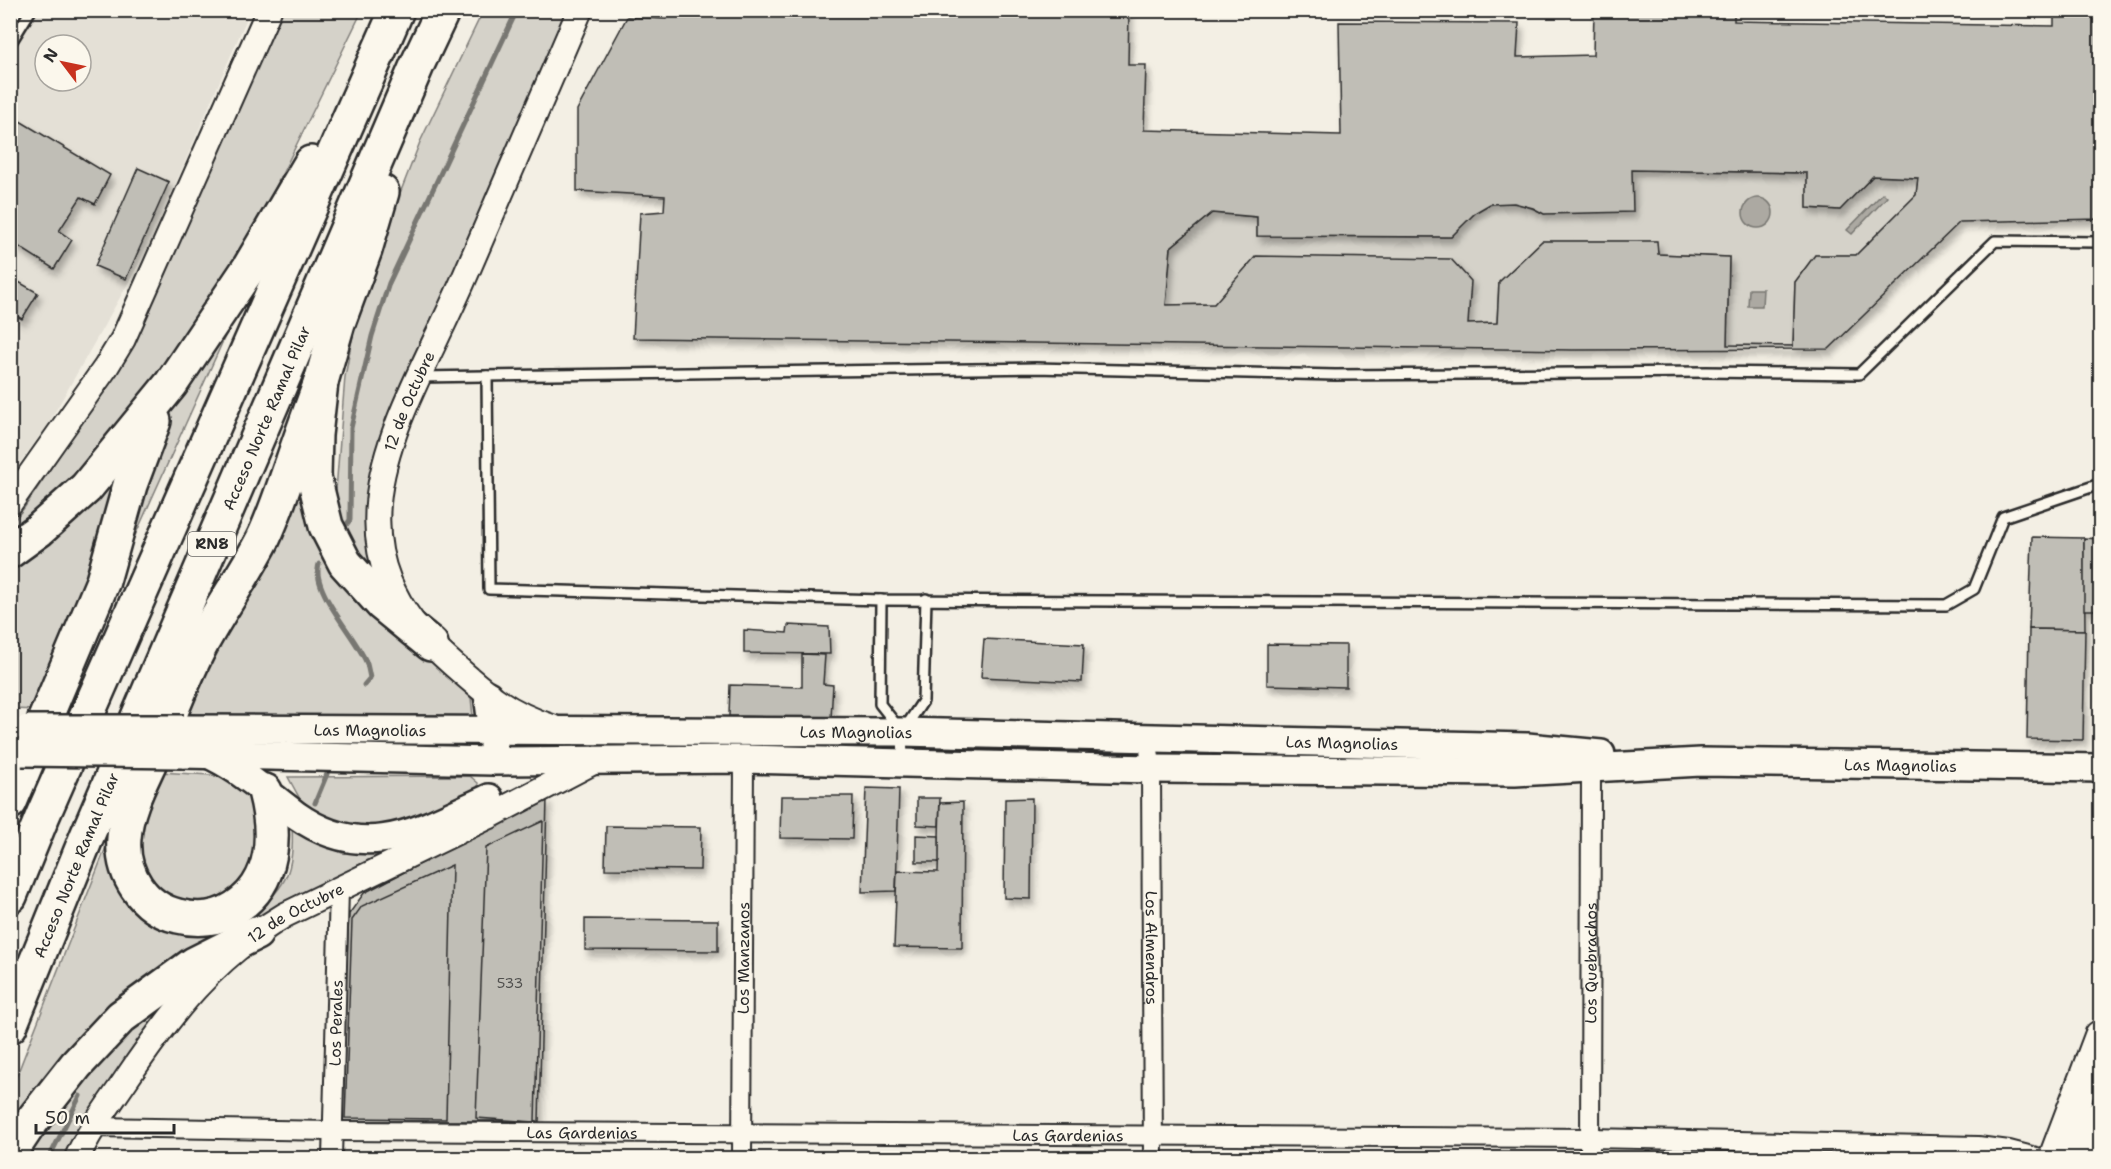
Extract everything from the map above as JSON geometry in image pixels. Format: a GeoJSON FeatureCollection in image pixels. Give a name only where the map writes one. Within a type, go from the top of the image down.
{"type":"FeatureCollection","features":[{"type":"Feature","properties":{"kind":"highway","name":"RN8"},"geometry":{"type":"LineString","coordinates":[[10,896],[43,815],[397,10]]}},
{"type":"Feature","properties":{"kind":"highway","name":"Acceso Norte Ramal Pilar"},"geometry":{"type":"LineString","coordinates":[[10,1026],[87,836],[418,63],[443,10]]}},
{"type":"Feature","properties":{"kind":"highway"},"geometry":{"type":"LineString","coordinates":[[10,551],[39,530],[86,488],[171,384],[249,268],[376,57]]}},
{"type":"Feature","properties":{"kind":"highway"},"geometry":{"type":"LineString","coordinates":[[265,791],[271,819],[270,855],[262,881],[239,906],[210,918],[188,918],[159,909],[140,893],[129,876],[124,857],[124,837],[134,800],[202,643],[263,539],[279,501],[321,382],[338,323],[365,250],[418,63]]}},
{"type":"Feature","properties":{"kind":"highway"},"geometry":{"type":"LineString","coordinates":[[321,382],[315,435],[315,477],[320,508],[330,537],[345,563],[368,590],[431,644]]}},
{"type":"Feature","properties":{"kind":"highway"},"geometry":{"type":"LineString","coordinates":[[10,802],[103,580],[135,469],[171,384]]}},
{"type":"Feature","properties":{"kind":"highway"},"geometry":{"type":"LineString","coordinates":[[10,1153],[28,1126],[76,1065],[121,1017],[194,964],[256,933]]}},
{"type":"Feature","properties":{"kind":"main road"},"geometry":{"type":"LineString","coordinates":[[211,755],[236,769],[297,816],[324,831],[365,840],[396,838],[488,808],[493,761],[493,732],[488,695]]}},
{"type":"Feature","properties":{"kind":"main road","name":"Las Magnolias"},"geometry":{"type":"LineString","coordinates":[[18,740],[183,742],[493,732],[902,732],[1527,747],[1701,762]]}},
{"type":"Feature","properties":{"kind":"main road","name":"Las Magnolias"},"geometry":{"type":"LineString","coordinates":[[183,742],[211,755],[493,761],[744,759],[1151,769],[1515,772],[1701,762],[2100,768]]}},
{"type":"Feature","properties":{"kind":"main road"},"geometry":{"type":"LineString","coordinates":[[2054,1158],[2100,1036]]}},
{"type":"Feature","properties":{"kind":"main road"},"geometry":{"type":"LineString","coordinates":[[2084,1158],[2100,1116]]}},
{"type":"Feature","properties":{"kind":"street"},"geometry":{"type":"LineString","coordinates":[[10,503],[106,367],[123,339],[269,10]]}},
{"type":"Feature","properties":{"kind":"street","name":"12 de Octubre"},"geometry":{"type":"LineString","coordinates":[[566,732],[522,717],[488,695],[431,644],[405,612],[389,584],[380,556],[378,540],[379,506],[385,466],[396,427],[459,289],[580,10]]}},
{"type":"Feature","properties":{"kind":"street","name":"Los Almendros"},"geometry":{"type":"LineString","coordinates":[[1148,738],[1151,769],[1153,1158]]}},
{"type":"Feature","properties":{"kind":"street","name":"Los Manzanos"},"geometry":{"type":"LineString","coordinates":[[742,1158],[744,759]]}},
{"type":"Feature","properties":{"kind":"street","name":"12 de Octubre"},"geometry":{"type":"LineString","coordinates":[[76,1158],[93,1126],[143,1053],[180,1005],[216,967],[256,933],[488,808],[595,761]]}},
{"type":"Feature","properties":{"kind":"street","name":"Los Quebrachos"},"geometry":{"type":"LineString","coordinates":[[1590,1158],[1591,768]]}},
{"type":"Feature","properties":{"kind":"street","name":"Los Perales"},"geometry":{"type":"LineString","coordinates":[[332,1158],[339,888]]}},
{"type":"Feature","properties":{"kind":"street","name":"Las Gardenias"},"geometry":{"type":"LineString","coordinates":[[93,1126],[332,1131],[1590,1138],[1978,1146],[2040,1158]]}},
{"type":"Feature","properties":{"kind":"lane"},"geometry":{"type":"LineString","coordinates":[[10,44],[31,10]]}},
{"type":"Feature","properties":{"kind":"lane"},"geometry":{"type":"LineString","coordinates":[[417,377],[1035,368],[1335,375],[1697,372],[1859,374],[1995,241],[2100,242]]}},
{"type":"Feature","properties":{"kind":"lane"},"geometry":{"type":"LineString","coordinates":[[487,376],[489,589],[881,600],[1946,605],[1974,589],[2003,517],[2100,484]]}},
{"type":"Feature","properties":{"kind":"lane"},"geometry":{"type":"LineString","coordinates":[[903,764],[902,732],[923,701],[926,599]]}},
{"type":"Feature","properties":{"kind":"lane"},"geometry":{"type":"LineString","coordinates":[[881,600],[880,704],[902,732]]}},
{"type":"Feature","properties":{"kind":"shaded area"},"geometry":{"type":"Polygon","coordinates":[[[11,11],[250,11],[147,250],[47,426],[11,475],[11,11]]]}},
{"type":"Feature","properties":{"kind":"shaded area"},"geometry":{"type":"Polygon","coordinates":[[[278,11],[362,11],[262,215],[212,300],[140,404],[37,520],[33,513],[11,531],[11,524],[102,392],[278,11]]]}},
{"type":"Feature","properties":{"kind":"shaded area"},"geometry":{"type":"Polygon","coordinates":[[[483,11],[572,11],[402,387],[370,514],[370,557],[379,583],[358,560],[335,503],[345,377],[360,296],[420,142],[483,11]]]}},
{"type":"Feature","properties":{"kind":"shaded area"},"geometry":{"type":"Polygon","coordinates":[[[1632,170],[1807,173],[1807,208],[1840,210],[1873,176],[1918,178],[1916,195],[1856,255],[1815,255],[1795,282],[1793,346],[1727,345],[1729,257],[1658,254],[1656,241],[1542,241],[1499,282],[1497,323],[1468,324],[1214,304],[1166,305],[1171,247],[1212,213],[1257,217],[1257,236],[1451,237],[1472,216],[1493,204],[1516,203],[1545,214],[1632,170]]]}},
{"type":"Feature","properties":{"kind":"shaded area"},"geometry":{"type":"Polygon","coordinates":[[[1883,193],[1887,197],[1852,234],[1847,230],[1883,193]]]}},
{"type":"Feature","properties":{"kind":"shaded area"},"geometry":{"type":"Polygon","coordinates":[[[1758,198],[1769,202],[1773,213],[1769,224],[1758,228],[1747,224],[1743,213],[1747,202],[1758,198]]]}},
{"type":"Feature","properties":{"kind":"shaded area"},"geometry":{"type":"Polygon","coordinates":[[[1749,289],[1763,289],[1762,306],[1748,306],[1749,289]]]}},
{"type":"Feature","properties":{"kind":"shaded area"},"geometry":{"type":"Polygon","coordinates":[[[236,312],[134,538],[141,500],[159,438],[175,400],[196,366],[236,312]]]}},
{"type":"Feature","properties":{"kind":"shaded area"},"geometry":{"type":"Polygon","coordinates":[[[309,456],[307,489],[443,667],[471,698],[473,717],[182,716],[213,650],[289,523],[309,456]]]}},
{"type":"Feature","properties":{"kind":"shaded area"},"geometry":{"type":"Polygon","coordinates":[[[128,459],[113,515],[41,710],[11,709],[11,568],[95,504],[128,459]]]}},
{"type":"Feature","properties":{"kind":"shaded area"},"geometry":{"type":"Polygon","coordinates":[[[159,772],[211,775],[232,781],[255,799],[264,855],[239,893],[197,909],[162,892],[148,875],[141,852],[140,829],[159,772]]]}},
{"type":"Feature","properties":{"kind":"shaded area"},"geometry":{"type":"Polygon","coordinates":[[[470,776],[478,783],[478,792],[394,826],[363,827],[339,824],[316,812],[300,799],[288,777],[470,776]]]}},
{"type":"Feature","properties":{"kind":"shaded area"},"geometry":{"type":"Polygon","coordinates":[[[292,827],[342,853],[378,855],[248,922],[284,881],[291,859],[292,827]]]}},
{"type":"Feature","properties":{"kind":"shaded area"},"geometry":{"type":"Polygon","coordinates":[[[113,829],[120,886],[234,928],[107,1013],[58,1059],[11,1126],[10,1093],[113,829]]]}},
{"type":"Feature","properties":{"kind":"shaded area"},"geometry":{"type":"Polygon","coordinates":[[[178,984],[128,1056],[69,1158],[16,1158],[67,1092],[178,984]]]}},
{"type":"Feature","properties":{"kind":"building"},"geometry":{"type":"Polygon","coordinates":[[[667,10],[1129,10],[1128,65],[1146,65],[1144,130],[1341,135],[1339,22],[1519,23],[1517,57],[1593,55],[1594,10],[1734,10],[1734,21],[2054,26],[2054,10],[2100,10],[2100,219],[1960,222],[1829,349],[1573,350],[633,338],[640,213],[664,211],[665,196],[577,191],[577,110],[627,17],[666,19],[667,10]],[[1632,170],[1633,212],[1544,214],[1533,208],[1514,203],[1490,204],[1476,212],[1451,237],[1257,236],[1257,217],[1212,213],[1171,247],[1166,305],[1214,304],[1256,256],[1451,259],[1471,281],[1468,324],[1497,323],[1499,282],[1542,241],[1657,241],[1658,254],[1729,257],[1727,345],[1793,346],[1795,282],[1815,255],[1856,255],[1916,195],[1918,178],[1873,176],[1840,210],[1807,208],[1807,173],[1632,170]]]}},
{"type":"Feature","properties":{"kind":"building"},"geometry":{"type":"Polygon","coordinates":[[[10,115],[110,175],[95,204],[81,197],[59,231],[72,240],[54,269],[10,241],[10,115]]]}},
{"type":"Feature","properties":{"kind":"building"},"geometry":{"type":"Polygon","coordinates":[[[138,168],[169,182],[126,279],[95,266],[138,168]]]}},
{"type":"Feature","properties":{"kind":"building"},"geometry":{"type":"Polygon","coordinates":[[[10,277],[38,293],[22,319],[10,312],[10,277]]]}},
{"type":"Feature","properties":{"kind":"building"},"geometry":{"type":"Polygon","coordinates":[[[2032,537],[2084,538],[2085,630],[2029,629],[2032,537]]]}},
{"type":"Feature","properties":{"kind":"building"},"geometry":{"type":"Polygon","coordinates":[[[2084,538],[2100,539],[2100,610],[2084,610],[2084,538]]]}},
{"type":"Feature","properties":{"kind":"building"},"geometry":{"type":"Polygon","coordinates":[[[788,625],[829,627],[830,654],[744,653],[744,630],[787,633],[788,625]]]}},
{"type":"Feature","properties":{"kind":"building"},"geometry":{"type":"Polygon","coordinates":[[[2029,629],[2085,630],[2083,740],[2027,739],[2029,629]]]}},
{"type":"Feature","properties":{"kind":"building"},"geometry":{"type":"Polygon","coordinates":[[[984,639],[1084,644],[1082,682],[981,677],[984,639]]]}},
{"type":"Feature","properties":{"kind":"building"},"geometry":{"type":"Polygon","coordinates":[[[1267,644],[1346,645],[1346,687],[1267,685],[1267,644]]]}},
{"type":"Feature","properties":{"kind":"building"},"geometry":{"type":"Polygon","coordinates":[[[802,654],[825,655],[823,684],[833,685],[831,718],[729,716],[730,685],[802,687],[802,654]]]}},
{"type":"Feature","properties":{"kind":"building"},"geometry":{"type":"Polygon","coordinates":[[[866,788],[899,789],[896,891],[862,892],[866,788]]]}},
{"type":"Feature","properties":{"kind":"building"},"geometry":{"type":"Polygon","coordinates":[[[781,796],[853,796],[852,839],[780,838],[781,796]]]}},
{"type":"Feature","properties":{"kind":"building"},"geometry":{"type":"Polygon","coordinates":[[[547,798],[539,1121],[339,1121],[349,914],[364,893],[547,798]]]}},
{"type":"Feature","properties":{"kind":"building"},"geometry":{"type":"Polygon","coordinates":[[[917,798],[940,798],[939,826],[917,825],[917,798]]]}},
{"type":"Feature","properties":{"kind":"building"},"geometry":{"type":"Polygon","coordinates":[[[1032,798],[1031,899],[1004,898],[1005,799],[1032,798]]]}},
{"type":"Feature","properties":{"kind":"building"},"geometry":{"type":"Polygon","coordinates":[[[963,802],[962,948],[894,947],[897,871],[938,872],[940,803],[963,802]]]}},
{"type":"Feature","properties":{"kind":"building"},"geometry":{"type":"Polygon","coordinates":[[[543,821],[535,1122],[476,1118],[486,848],[543,821]]]}},
{"type":"Feature","properties":{"kind":"building"},"geometry":{"type":"Polygon","coordinates":[[[606,826],[701,827],[700,870],[605,869],[606,826]]]}},
{"type":"Feature","properties":{"kind":"building"},"geometry":{"type":"Polygon","coordinates":[[[916,835],[939,836],[939,862],[916,862],[916,835]]]}},
{"type":"Feature","properties":{"kind":"building"},"geometry":{"type":"Polygon","coordinates":[[[452,865],[446,1119],[345,1118],[352,920],[362,906],[452,865]]]}},
{"type":"Feature","properties":{"kind":"building"},"geometry":{"type":"Polygon","coordinates":[[[585,919],[718,920],[718,951],[585,950],[585,919]]]}},
{"type":"Feature","properties":{"kind":"waterway"},"geometry":{"type":"LineString","coordinates":[[343,529],[350,520],[351,428],[372,336],[389,283],[517,10]]}},
{"type":"Feature","properties":{"kind":"waterway"},"geometry":{"type":"LineString","coordinates":[[319,564],[318,575],[321,587],[367,664],[370,678],[364,685]]}},
{"type":"Feature","properties":{"kind":"waterway"},"geometry":{"type":"LineString","coordinates":[[315,803],[327,774]]}},
{"type":"Feature","properties":{"kind":"waterway"},"geometry":{"type":"LineString","coordinates":[[49,1158],[80,1096]]}}]}
